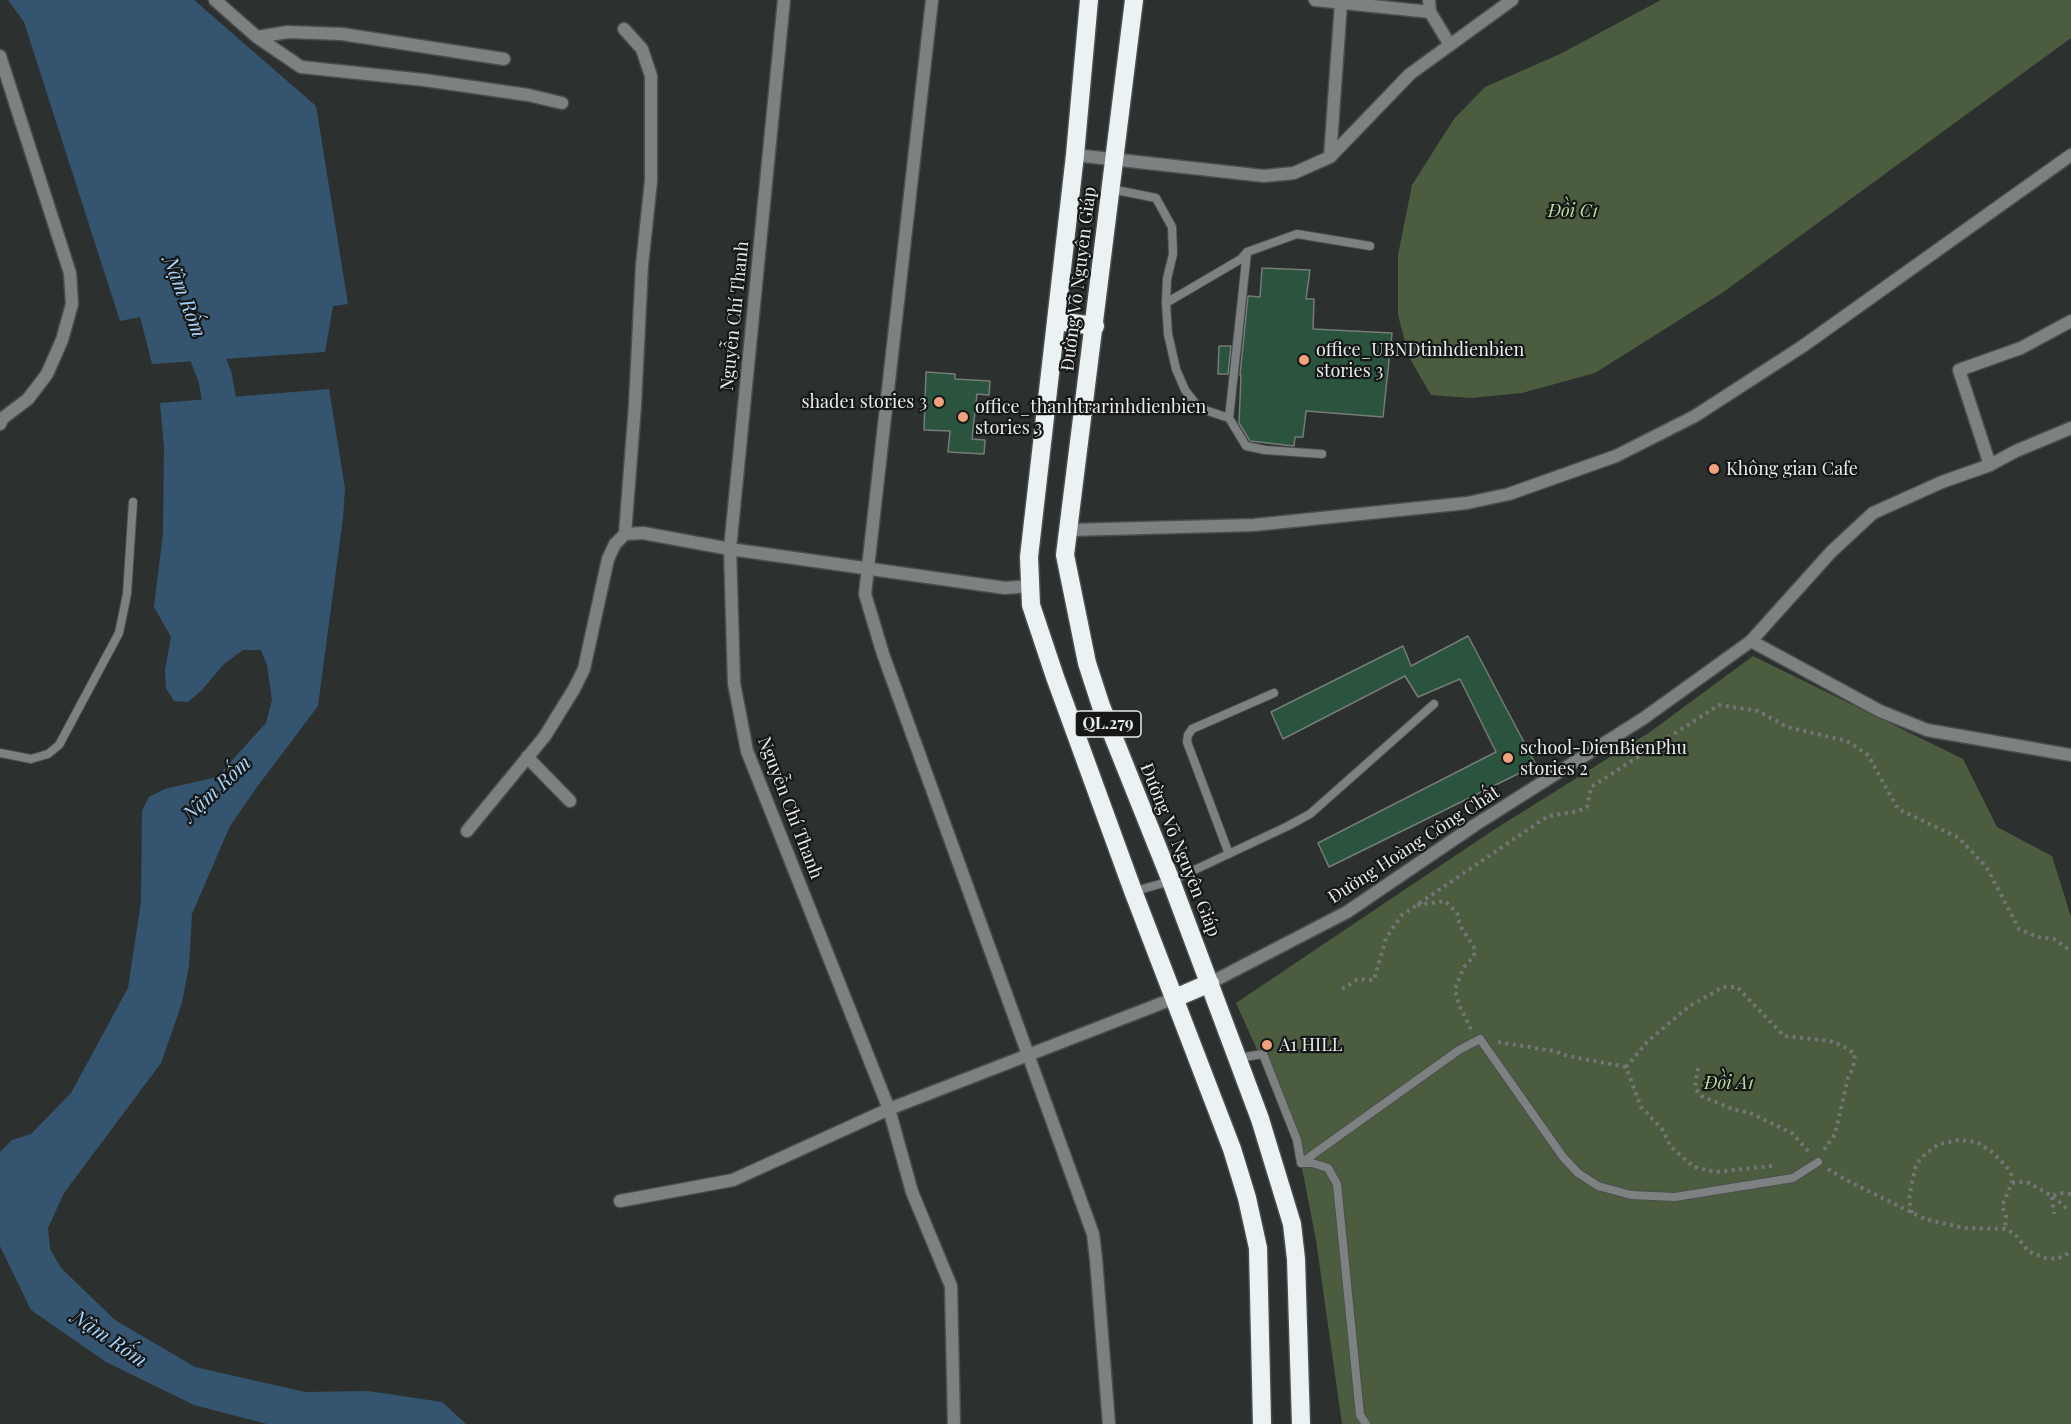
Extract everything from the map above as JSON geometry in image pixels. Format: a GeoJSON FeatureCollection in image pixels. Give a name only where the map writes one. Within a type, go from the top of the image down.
{"type":"FeatureCollection","features":[{"type":"Feature","properties":{"kind":"highway","name":"Đường Võ Nguyên Giáp"},"geometry":{"type":"LineString","coordinates":[[1089,0],[1075,155],[1029,557],[1031,605],[1133,891],[1232,1149],[1247,1198],[1258,1248],[1262,1424]]}},
{"type":"Feature","properties":{"kind":"highway","name":"Đường Võ Nguyên Giáp"},"geometry":{"type":"LineString","coordinates":[[1134,0],[1065,555],[1087,663],[1101,706],[1238,1058],[1260,1119],[1292,1224],[1296,1258],[1300,1424]]}},
{"type":"Feature","properties":{"kind":"highway"},"geometry":{"type":"LineString","coordinates":[[1056,321],[1095,326]]}},
{"type":"Feature","properties":{"kind":"highway"},"geometry":{"type":"LineString","coordinates":[[1175,998],[1210,983]]}},
{"type":"Feature","properties":{"kind":"street","name":"Nguyễn Chí Thanh"},"geometry":{"type":"LineString","coordinates":[[784,0],[730,549],[734,683],[747,751],[889,1109],[912,1192],[951,1286],[954,1424]]}},
{"type":"Feature","properties":{"kind":"street"},"geometry":{"type":"LineString","coordinates":[[932,0],[865,594],[883,654],[1093,1234],[1109,1424]]}},
{"type":"Feature","properties":{"kind":"street"},"geometry":{"type":"LineString","coordinates":[[1315,0],[1430,6],[1450,45]]}},
{"type":"Feature","properties":{"kind":"street"},"geometry":{"type":"LineString","coordinates":[[1075,155],[1264,177],[1294,173],[1330,157],[1410,74],[1512,0]]}},
{"type":"Feature","properties":{"kind":"street"},"geometry":{"type":"LineString","coordinates":[[218,1],[257,37],[301,67],[424,80],[528,95],[562,103]]}},
{"type":"Feature","properties":{"kind":"street"},"geometry":{"type":"LineString","coordinates":[[1330,157],[1341,3]]}},
{"type":"Feature","properties":{"kind":"street"},"geometry":{"type":"LineString","coordinates":[[467,831],[559,715],[584,669],[609,559],[615,544],[625,534],[635,405],[642,265],[651,181],[651,75],[642,49],[624,29]]}},
{"type":"Feature","properties":{"kind":"street"},"geometry":{"type":"LineString","coordinates":[[257,37],[288,32],[342,34],[504,60]]}},
{"type":"Feature","properties":{"kind":"street"},"geometry":{"type":"LineString","coordinates":[[0,56],[70,273],[72,304],[62,340],[47,374],[28,399],[3,418],[0,424]]}},
{"type":"Feature","properties":{"kind":"street"},"geometry":{"type":"LineString","coordinates":[[1068,530],[1254,525],[1467,503],[1509,494],[1616,456],[1695,416],[1803,346],[2071,154]]}},
{"type":"Feature","properties":{"kind":"street"},"geometry":{"type":"LineString","coordinates":[[1990,465],[1959,370],[2021,348],[2071,321]]}},
{"type":"Feature","properties":{"kind":"street","name":"Đường Hoàng Công Chất"},"geometry":{"type":"LineString","coordinates":[[1210,983],[1347,912],[1475,825],[1644,718],[1751,641],[1831,552],[1873,513],[1942,482],[1990,465],[2016,451],[2071,428]]}},
{"type":"Feature","properties":{"kind":"street"},"geometry":{"type":"LineString","coordinates":[[625,534],[643,533],[730,549],[1005,588],[1030,586]]}},
{"type":"Feature","properties":{"kind":"street"},"geometry":{"type":"LineString","coordinates":[[1751,641],[1880,711],[1927,730],[2071,754]]}},
{"type":"Feature","properties":{"kind":"street"},"geometry":{"type":"LineString","coordinates":[[527,757],[570,801]]}},
{"type":"Feature","properties":{"kind":"street"},"geometry":{"type":"LineString","coordinates":[[620,1201],[733,1180],[889,1109],[1175,998]]}},
{"type":"Feature","properties":{"kind":"lane"},"geometry":{"type":"LineString","coordinates":[[1111,189],[1156,198],[1172,226],[1173,254],[1167,279],[1166,303],[1168,334],[1176,369],[1185,390],[1198,408],[1229,418]]}},
{"type":"Feature","properties":{"kind":"lane"},"geometry":{"type":"LineString","coordinates":[[1166,303],[1240,259],[1247,252],[1297,234],[1370,246]]}},
{"type":"Feature","properties":{"kind":"lane"},"geometry":{"type":"LineString","coordinates":[[1247,252],[1229,418],[1246,446],[1265,450],[1322,454]]}},
{"type":"Feature","properties":{"kind":"lane"},"geometry":{"type":"LineString","coordinates":[[0,753],[31,759],[48,754],[59,745],[119,633],[127,594],[133,502]]}},
{"type":"Feature","properties":{"kind":"lane"},"geometry":{"type":"LineString","coordinates":[[1229,854],[1187,742],[1188,735],[1192,729],[1274,693]]}},
{"type":"Feature","properties":{"kind":"lane"},"geometry":{"type":"LineString","coordinates":[[1133,891],[1171,881],[1310,814],[1434,704]]}},
{"type":"Feature","properties":{"kind":"lane"},"geometry":{"type":"LineString","coordinates":[[1301,1163],[1459,1050],[1478,1040],[1563,1157],[1578,1173],[1598,1186],[1631,1195],[1675,1197],[1785,1180],[1793,1178],[1818,1162]]}},
{"type":"Feature","properties":{"kind":"lane"},"geometry":{"type":"LineString","coordinates":[[1238,1058],[1263,1054],[1297,1140],[1301,1163]]}},
{"type":"Feature","properties":{"kind":"lane"},"geometry":{"type":"LineString","coordinates":[[1301,1163],[1312,1163],[1328,1168],[1337,1184],[1360,1415],[1366,1424]]}},
{"type":"Feature","properties":{"kind":"path"},"geometry":{"type":"LineString","coordinates":[[1342,989],[1358,979],[1374,980],[1386,938],[1402,915],[1548,816],[1578,811],[1587,807],[1591,787],[1719,705],[1758,711],[1787,727],[1846,741],[1868,755],[1898,809],[1959,838],[1987,868],[2019,929],[2038,937],[2054,939],[2071,951]]}},
{"type":"Feature","properties":{"kind":"path"},"geometry":{"type":"LineString","coordinates":[[1415,906],[1445,901],[1457,913],[1460,926],[1475,950],[1474,956],[1464,967],[1455,988],[1460,1005],[1478,1040],[1554,1051],[1590,1061],[1626,1067]]}},
{"type":"Feature","properties":{"kind":"path"},"geometry":{"type":"LineString","coordinates":[[1626,1067],[1647,1042],[1688,1006],[1723,987],[1737,987],[1784,1036],[1830,1041],[1855,1054],[1835,1134],[1818,1162]]}},
{"type":"Feature","properties":{"kind":"path"},"geometry":{"type":"LineString","coordinates":[[1626,1067],[1641,1107],[1662,1129],[1671,1147],[1694,1167],[1716,1172],[1779,1167],[1785,1180]]}},
{"type":"Feature","properties":{"kind":"path"},"geometry":{"type":"LineString","coordinates":[[1698,1068],[1695,1088],[1701,1096],[1735,1110],[1748,1112],[1792,1133],[1818,1162],[1846,1180],[1912,1214],[1964,1228],[2005,1229],[2015,1234],[2028,1251],[2038,1256],[2057,1260],[2071,1252]]}},
{"type":"Feature","properties":{"kind":"path"},"geometry":{"type":"LineString","coordinates":[[1912,1214],[1909,1200],[1916,1165],[1925,1154],[1939,1144],[1959,1140],[1977,1142],[1992,1152],[2011,1174],[2012,1184],[2002,1206],[2006,1217],[2005,1229]]}},
{"type":"Feature","properties":{"kind":"path"},"geometry":{"type":"LineString","coordinates":[[2012,1184],[2029,1183],[2052,1196],[2067,1210]]}},
{"type":"Feature","properties":{"kind":"path"},"geometry":{"type":"LineString","coordinates":[[2052,1196],[2059,1193],[2071,1194]]}},
{"type":"Feature","properties":{"kind":"path"},"geometry":{"type":"LineString","coordinates":[[2052,1196],[2054,1214]]}},
{"type":"Feature","properties":{"kind":"green space","name":"Đồi C1"},"geometry":{"type":"Polygon","coordinates":[[[1661,0],[2071,0],[2071,38],[1722,293],[1595,373],[1522,393],[1471,398],[1431,395],[1409,357],[1398,315],[1398,255],[1412,185],[1454,119],[1485,87],[1560,54],[1661,0]]]}},
{"type":"Feature","properties":{"kind":"green space","name":"Đồi A1"},"geometry":{"type":"Polygon","coordinates":[[[1753,656],[1963,759],[1997,827],[2052,856],[2071,917],[2071,1424],[1342,1424],[1316,1240],[1301,1163],[1290,1123],[1236,1003],[1492,831],[1650,732],[1753,656]]]}},
{"type":"Feature","properties":{"kind":"water"},"geometry":{"type":"Polygon","coordinates":[[[8,0],[194,0],[316,106],[348,304],[333,306],[325,352],[152,364],[140,317],[120,321],[24,22],[8,0]]]}},
{"type":"Feature","properties":{"kind":"water"},"geometry":{"type":"Polygon","coordinates":[[[329,389],[345,488],[318,706],[230,826],[192,914],[189,966],[182,1003],[161,1063],[64,1193],[48,1228],[50,1249],[61,1268],[115,1320],[195,1367],[305,1392],[368,1391],[442,1402],[466,1424],[267,1424],[194,1405],[106,1362],[31,1310],[0,1246],[0,1152],[12,1140],[31,1134],[71,1093],[128,988],[141,902],[142,811],[149,797],[165,789],[217,777],[266,723],[272,700],[267,665],[261,650],[243,650],[224,664],[202,690],[188,702],[174,701],[166,688],[165,670],[171,637],[154,607],[163,533],[164,448],[160,403],[329,389]]]}},
{"type":"Feature","properties":{"kind":"building","name":"office_UBNDtinhdienbien stories 3"},"geometry":{"type":"Polygon","coordinates":[[[1262,268],[1310,270],[1306,299],[1314,299],[1313,329],[1392,333],[1383,417],[1306,411],[1303,437],[1295,437],[1294,446],[1250,441],[1239,423],[1240,375],[1248,296],[1260,297],[1262,268]]]}},
{"type":"Feature","properties":{"kind":"building"},"geometry":{"type":"Polygon","coordinates":[[[1219,346],[1231,346],[1228,374],[1218,374],[1219,346]]]}},
{"type":"Feature","properties":{"kind":"building"},"geometry":{"type":"Polygon","coordinates":[[[926,372],[955,374],[955,379],[990,381],[989,395],[977,394],[972,439],[985,440],[984,454],[948,452],[950,431],[924,430],[926,372]]]}},
{"type":"Feature","properties":{"kind":"building","name":"school-DienBienPhu stories 2"},"geometry":{"type":"Polygon","coordinates":[[[1468,636],[1536,765],[1329,867],[1318,843],[1496,752],[1460,679],[1418,697],[1405,676],[1283,739],[1271,712],[1403,646],[1411,666],[1468,636]]]}},
{"type":"Feature","properties":{"kind":"waterway","name":"Nậm Rốm"},"geometry":{"type":"LineString","coordinates":[[191,316],[215,377],[227,443]]}},
{"type":"Feature","properties":{"kind":"place","name":"office_UBNDtinhdienbien stories 3"},"geometry":{"type":"Point","coordinates":[1304,360]}},
{"type":"Feature","properties":{"kind":"place","name":"shade1 stories 3"},"geometry":{"type":"Point","coordinates":[939,402]}},
{"type":"Feature","properties":{"kind":"place","name":"office_thanhtrarinhdienbien stories 3"},"geometry":{"type":"Point","coordinates":[963,417]}},
{"type":"Feature","properties":{"kind":"place","name":"Không gian Cafe"},"geometry":{"type":"Point","coordinates":[1714,469]}},
{"type":"Feature","properties":{"kind":"place","name":"school-DienBienPhu stories 2"},"geometry":{"type":"Point","coordinates":[1508,758]}},
{"type":"Feature","properties":{"kind":"place","name":"A1 HILL"},"geometry":{"type":"Point","coordinates":[1267,1045]}}]}
